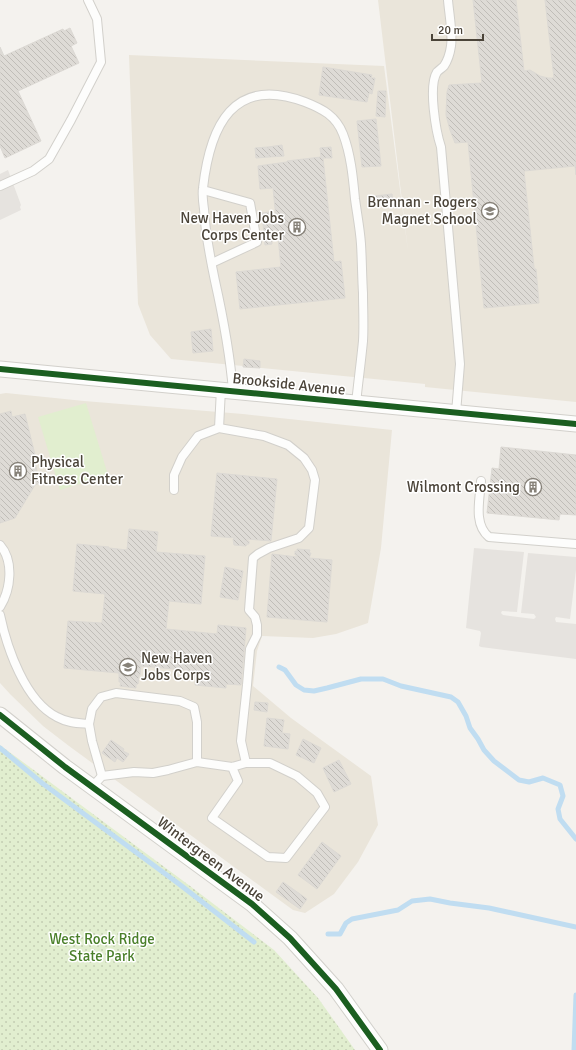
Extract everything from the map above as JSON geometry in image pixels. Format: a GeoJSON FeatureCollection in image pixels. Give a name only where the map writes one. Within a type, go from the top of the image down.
{"type":"FeatureCollection","features":[{"type":"Feature","properties":{"kind":"street","name":"Brookside Avenue"},"geometry":{"type":"LineString","coordinates":[[0,369],[576,424]]}},
{"type":"Feature","properties":{"kind":"street","name":"Wintergreen Avenue"},"geometry":{"type":"LineString","coordinates":[[0,715],[12,726],[97,781],[252,904],[290,938],[336,989],[380,1050]]}},
{"type":"Feature","properties":{"kind":"lane"},"geometry":{"type":"LineString","coordinates":[[0,186],[33,171],[49,159],[72,120],[101,62],[98,19],[88,0]]}},
{"type":"Feature","properties":{"kind":"lane"},"geometry":{"type":"LineString","coordinates":[[448,0],[451,44],[448,58],[437,72],[434,82],[433,95],[437,136],[441,147],[460,364],[456,413]]}},
{"type":"Feature","properties":{"kind":"lane"},"geometry":{"type":"LineString","coordinates":[[219,428],[231,370],[205,227],[203,190],[212,141],[219,127],[227,115],[236,106],[257,95],[278,95],[321,108],[337,121],[343,135],[350,159],[361,244],[364,319],[356,404]]}},
{"type":"Feature","properties":{"kind":"lane"},"geometry":{"type":"LineString","coordinates":[[203,190],[250,203],[257,242],[212,263]]}},
{"type":"Feature","properties":{"kind":"lane"},"geometry":{"type":"LineString","coordinates":[[174,490],[174,475],[182,457],[198,436],[219,428],[264,436],[288,445],[304,458],[312,470],[315,480],[309,528],[299,538],[269,548],[253,558],[249,610],[255,617],[257,635],[250,649],[240,741],[246,763]]}},
{"type":"Feature","properties":{"kind":"lane"},"geometry":{"type":"LineString","coordinates":[[481,481],[479,521],[483,532],[489,537],[576,544]]}},
{"type":"Feature","properties":{"kind":"lane"},"geometry":{"type":"LineString","coordinates":[[0,545],[7,555],[9,579],[5,599],[0,607]]}},
{"type":"Feature","properties":{"kind":"lane"},"geometry":{"type":"LineString","coordinates":[[0,615],[4,631],[18,668],[30,691],[42,706],[56,717],[72,723],[89,724]]}},
{"type":"Feature","properties":{"kind":"lane"},"geometry":{"type":"LineString","coordinates":[[198,762],[197,722],[194,706],[180,701],[116,693],[101,698],[92,709],[89,724],[97,781],[134,772],[153,773],[198,762],[232,767],[246,763],[270,762],[297,776],[317,793],[325,807],[286,858],[268,857],[212,818],[238,781],[232,767]]}},
{"type":"Feature","properties":{"kind":"shaded area"},"geometry":{"type":"Polygon","coordinates":[[[378,0],[576,0],[576,402],[425,387],[425,384],[171,359],[150,335],[138,304],[129,55],[384,66],[408,251],[378,0]]]}},
{"type":"Feature","properties":{"kind":"shaded area"},"geometry":{"type":"Polygon","coordinates":[[[8,170],[21,205],[21,210],[0,220],[0,174],[8,170]]]}},
{"type":"Feature","properties":{"kind":"shaded area","name":"New Haven Jobs Corps"},"geometry":{"type":"Polygon","coordinates":[[[6,393],[243,414],[392,430],[381,548],[368,623],[336,634],[313,638],[262,636],[257,651],[253,686],[291,718],[371,776],[378,825],[358,862],[334,894],[305,913],[293,910],[69,746],[43,726],[0,683],[0,394],[6,393]]]}},
{"type":"Feature","properties":{"kind":"shaded area"},"geometry":{"type":"Polygon","coordinates":[[[474,548],[524,552],[517,612],[502,611],[501,613],[503,615],[534,619],[536,617],[534,614],[521,613],[528,553],[576,557],[576,570],[570,619],[556,617],[555,619],[556,622],[576,624],[576,659],[479,646],[480,631],[466,628],[474,548]]]}},
{"type":"Feature","properties":{"kind":"green space"},"geometry":{"type":"Polygon","coordinates":[[[86,403],[108,475],[60,490],[38,417],[86,403]]]}},
{"type":"Feature","properties":{"kind":"green space","name":"West Rock Ridge State Park"},"geometry":{"type":"Polygon","coordinates":[[[0,745],[274,950],[318,998],[355,1050],[0,1050],[0,745]]]}},
{"type":"Feature","properties":{"kind":"building"},"geometry":{"type":"Polygon","coordinates":[[[473,0],[516,0],[524,71],[530,70],[540,76],[554,78],[545,0],[576,0],[576,175],[575,166],[524,171],[539,303],[484,308],[468,142],[455,143],[446,115],[447,92],[449,85],[482,83],[473,0]]]}},
{"type":"Feature","properties":{"kind":"building"},"geometry":{"type":"Polygon","coordinates":[[[70,28],[77,43],[71,46],[79,63],[18,91],[41,141],[5,158],[0,146],[0,47],[4,56],[63,29],[64,31],[70,28]]]}},
{"type":"Feature","properties":{"kind":"building"},"geometry":{"type":"Polygon","coordinates":[[[323,67],[372,75],[371,78],[375,78],[372,94],[369,93],[367,102],[319,95],[323,67]]]}},
{"type":"Feature","properties":{"kind":"building"},"geometry":{"type":"Polygon","coordinates":[[[378,91],[386,91],[385,117],[376,116],[378,91]]]}},
{"type":"Feature","properties":{"kind":"building"},"geometry":{"type":"Polygon","coordinates":[[[376,119],[381,166],[362,167],[357,121],[376,119]]]}},
{"type":"Feature","properties":{"kind":"building"},"geometry":{"type":"Polygon","coordinates":[[[282,145],[284,156],[269,157],[268,147],[282,145]]]}},
{"type":"Feature","properties":{"kind":"building"},"geometry":{"type":"Polygon","coordinates":[[[268,147],[269,157],[256,158],[255,148],[268,147]]]}},
{"type":"Feature","properties":{"kind":"building","name":"New Haven Jobs Corps Center"},"geometry":{"type":"Polygon","coordinates":[[[331,147],[332,158],[323,158],[334,262],[341,261],[345,298],[240,309],[236,272],[281,267],[278,237],[272,237],[272,244],[265,245],[262,213],[269,212],[270,218],[276,218],[273,188],[260,189],[258,166],[321,157],[320,148],[331,147]]]}},
{"type":"Feature","properties":{"kind":"building"},"geometry":{"type":"Polygon","coordinates":[[[392,194],[393,203],[376,205],[375,196],[392,194]]]}},
{"type":"Feature","properties":{"kind":"building"},"geometry":{"type":"Polygon","coordinates":[[[211,329],[213,351],[193,353],[191,332],[211,329]]]}},
{"type":"Feature","properties":{"kind":"building"},"geometry":{"type":"Polygon","coordinates":[[[244,359],[260,361],[260,368],[243,367],[244,359]]]}},
{"type":"Feature","properties":{"kind":"building","name":"Physical Fitness Center"},"geometry":{"type":"Polygon","coordinates":[[[11,411],[12,417],[25,414],[40,483],[35,485],[15,518],[0,523],[0,414],[11,411]]]}},
{"type":"Feature","properties":{"kind":"building","name":"Wilmont Crossing"},"geometry":{"type":"Polygon","coordinates":[[[501,447],[576,455],[576,515],[560,514],[559,520],[487,513],[492,468],[499,469],[501,447]]]}},
{"type":"Feature","properties":{"kind":"building"},"geometry":{"type":"Polygon","coordinates":[[[217,473],[277,479],[271,541],[247,539],[249,544],[246,546],[234,545],[233,539],[235,538],[211,536],[217,473]]]}},
{"type":"Feature","properties":{"kind":"building"},"geometry":{"type":"Polygon","coordinates":[[[129,529],[158,532],[156,552],[205,556],[201,604],[169,601],[166,629],[217,634],[218,625],[246,628],[241,685],[226,684],[226,688],[195,685],[196,671],[141,666],[136,688],[120,686],[121,682],[119,682],[119,673],[64,668],[68,621],[102,623],[105,594],[73,591],[77,544],[127,550],[129,529]]]}},
{"type":"Feature","properties":{"kind":"building"},"geometry":{"type":"Polygon","coordinates":[[[297,549],[310,550],[309,553],[311,553],[309,558],[332,560],[327,622],[267,617],[272,554],[297,557],[297,555],[295,555],[295,551],[297,552],[297,549]]]}},
{"type":"Feature","properties":{"kind":"building"},"geometry":{"type":"Polygon","coordinates":[[[225,567],[243,571],[238,600],[220,597],[225,567]]]}},
{"type":"Feature","properties":{"kind":"building"},"geometry":{"type":"Polygon","coordinates":[[[255,702],[268,703],[267,712],[254,710],[255,702]]]}},
{"type":"Feature","properties":{"kind":"building"},"geometry":{"type":"Polygon","coordinates":[[[267,718],[284,720],[282,733],[290,734],[288,749],[264,746],[267,718]]]}},
{"type":"Feature","properties":{"kind":"building"},"geometry":{"type":"Polygon","coordinates":[[[303,739],[321,748],[314,763],[296,755],[303,739]]]}},
{"type":"Feature","properties":{"kind":"building"},"geometry":{"type":"Polygon","coordinates":[[[111,740],[124,749],[123,751],[129,754],[123,762],[117,758],[115,762],[102,753],[111,740]]]}},
{"type":"Feature","properties":{"kind":"building"},"geometry":{"type":"Polygon","coordinates":[[[339,760],[351,784],[334,792],[323,768],[339,760]]]}},
{"type":"Feature","properties":{"kind":"building"},"geometry":{"type":"Polygon","coordinates":[[[322,842],[341,856],[317,889],[298,875],[322,842]]]}},
{"type":"Feature","properties":{"kind":"building"},"geometry":{"type":"Polygon","coordinates":[[[283,882],[307,899],[300,909],[276,892],[283,882]]]}},
{"type":"Feature","properties":{"kind":"waterway"},"geometry":{"type":"LineString","coordinates":[[279,667],[285,670],[296,685],[304,690],[314,691],[361,679],[383,679],[401,686],[451,697],[458,702],[466,716],[470,728],[484,750],[494,761],[519,780],[529,782],[543,778],[560,785],[563,796],[558,809],[560,819],[576,839]]}},
{"type":"Feature","properties":{"kind":"waterway"},"geometry":{"type":"LineString","coordinates":[[0,748],[42,783],[179,884],[254,942]]}},
{"type":"Feature","properties":{"kind":"waterway"},"geometry":{"type":"LineString","coordinates":[[328,934],[340,934],[346,923],[352,919],[398,910],[412,901],[430,899],[489,908],[576,927]]}},
{"type":"Feature","properties":{"kind":"waterway"},"geometry":{"type":"LineString","coordinates":[[574,1050],[576,995]]}},
{"type":"Feature","properties":{"kind":"cycle path"},"geometry":{"type":"LineString","coordinates":[[0,369],[576,424]]}},
{"type":"Feature","properties":{"kind":"cycle path"},"geometry":{"type":"LineString","coordinates":[[0,715],[65,767],[252,904],[290,938],[336,989],[380,1050]]}},
{"type":"Feature","properties":{"kind":"place","name":"Brennan - Rogers Magnet School"},"geometry":{"type":"Point","coordinates":[490,211]}},
{"type":"Feature","properties":{"kind":"place","name":"New Haven Jobs Corps Center"},"geometry":{"type":"Point","coordinates":[297,227]}},
{"type":"Feature","properties":{"kind":"place","name":"Physical Fitness Center"},"geometry":{"type":"Point","coordinates":[18,471]}},
{"type":"Feature","properties":{"kind":"place","name":"Wilmont Crossing"},"geometry":{"type":"Point","coordinates":[533,487]}},
{"type":"Feature","properties":{"kind":"place","name":"New Haven Jobs Corps"},"geometry":{"type":"Point","coordinates":[128,667]}}]}
